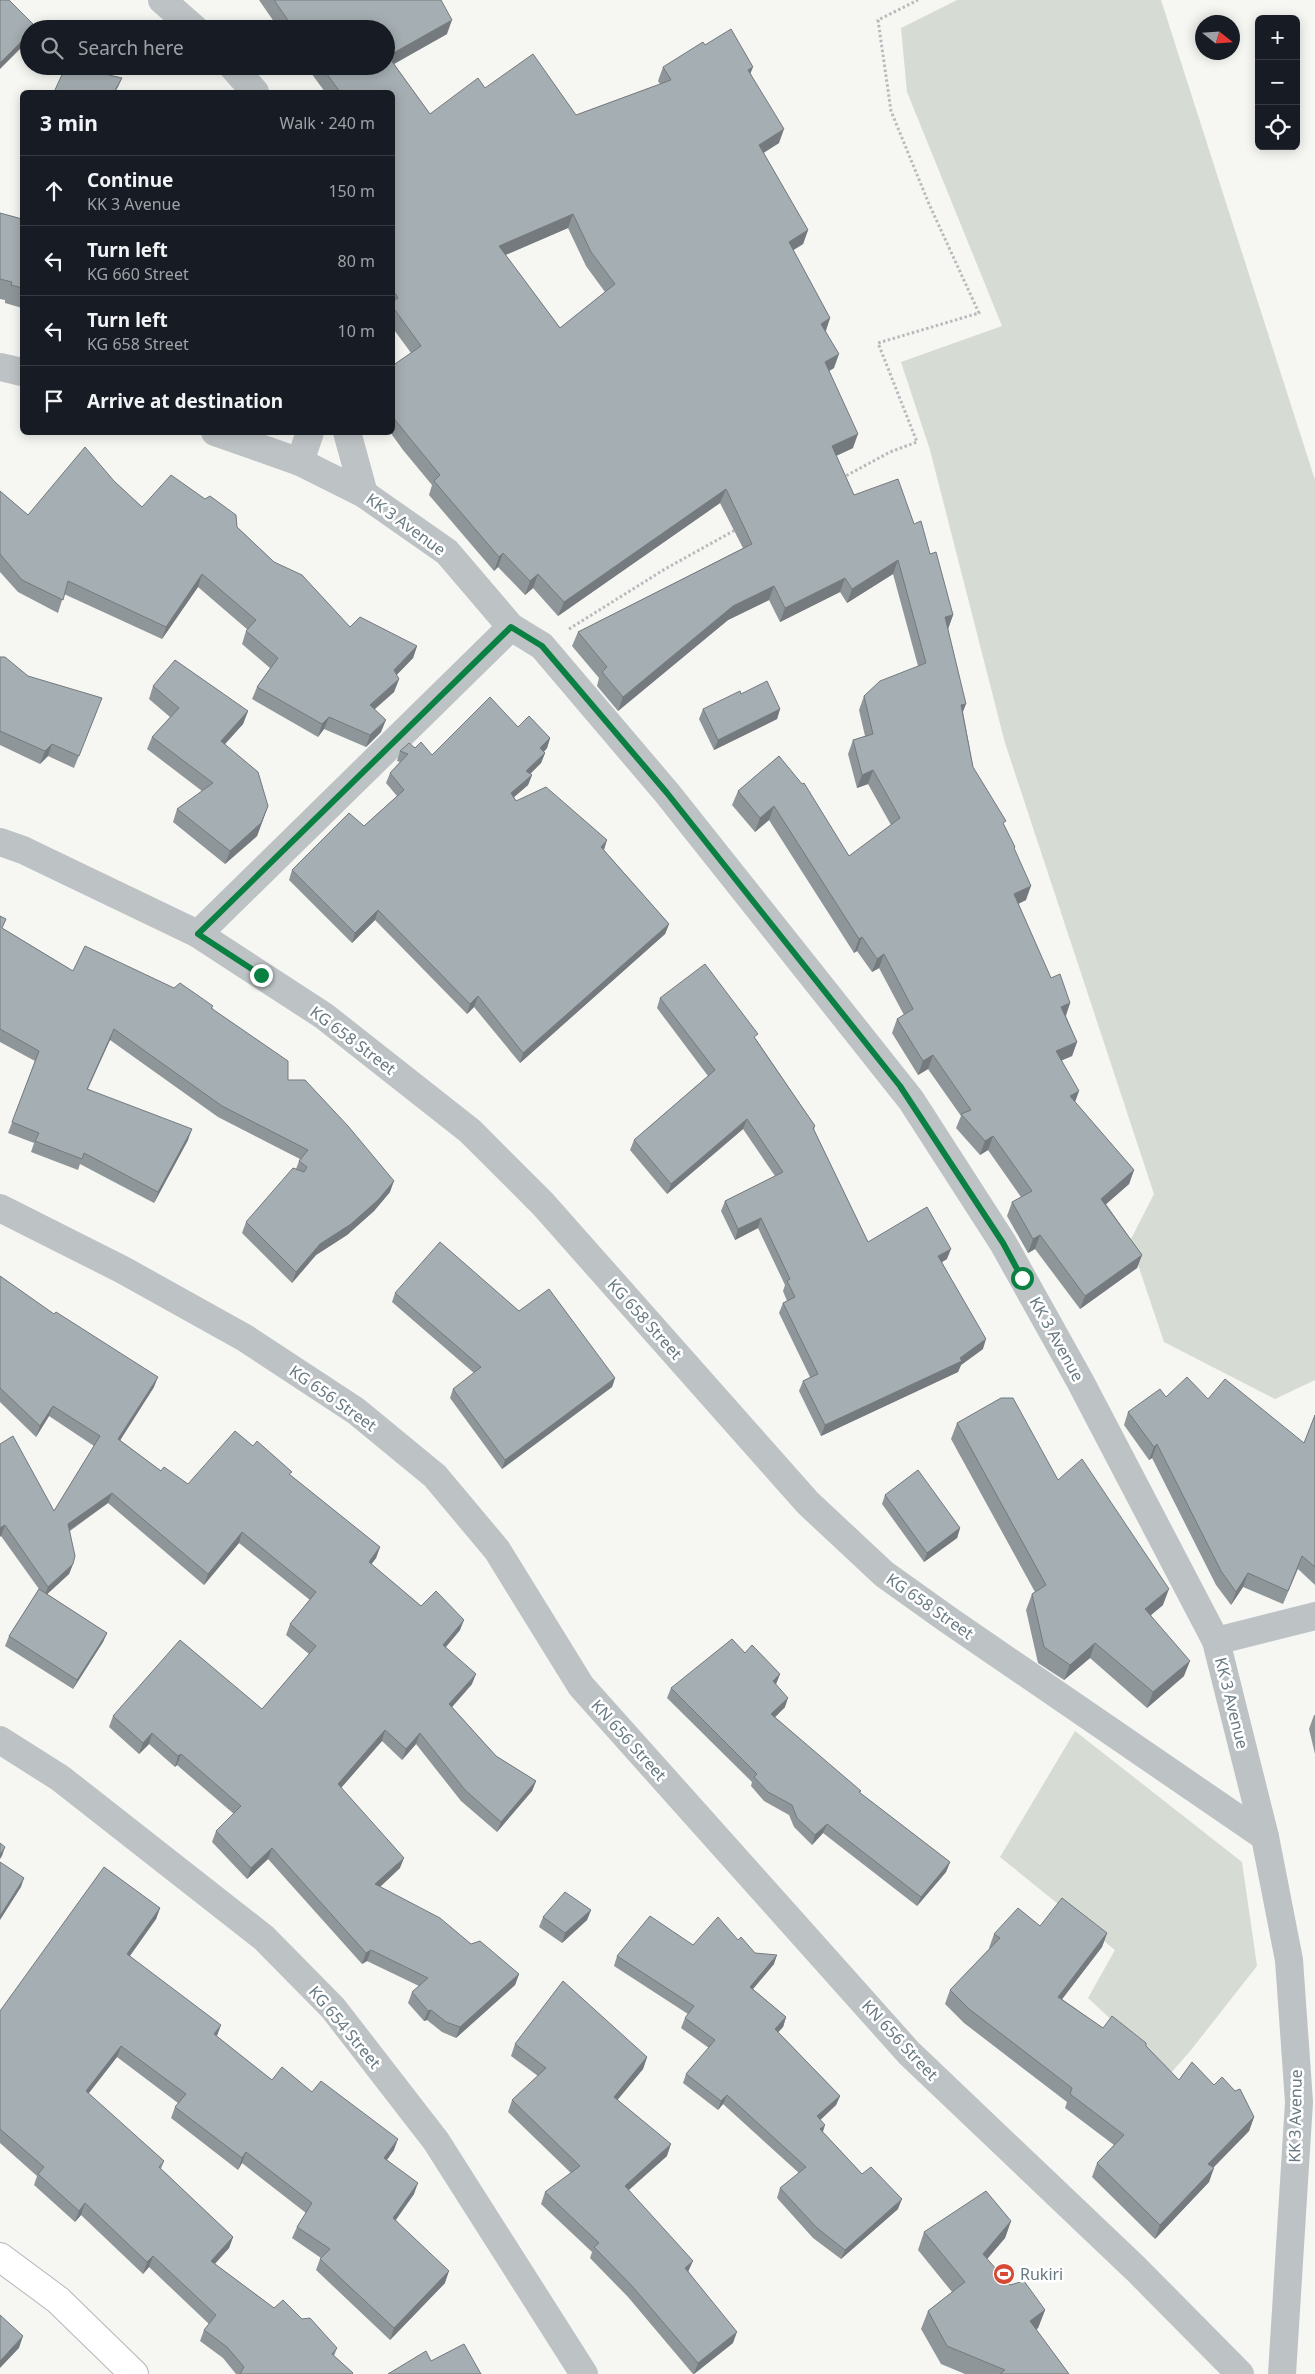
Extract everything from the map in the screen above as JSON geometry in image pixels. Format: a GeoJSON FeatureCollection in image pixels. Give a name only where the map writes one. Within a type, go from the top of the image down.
{"type":"FeatureCollection","features":[{"type":"Feature","properties":{"kind":"main road"},"geometry":{"type":"LineString","coordinates":[[0,2257],[58,2300],[134,2374]]}},
{"type":"Feature","properties":{"kind":"street"},"geometry":{"type":"LineString","coordinates":[[162,0],[185,20]]}},
{"type":"Feature","properties":{"kind":"street"},"geometry":{"type":"LineString","coordinates":[[240,75],[253,90]]}},
{"type":"Feature","properties":{"kind":"street"},"geometry":{"type":"LineString","coordinates":[[0,367],[20,372]]}},
{"type":"Feature","properties":{"kind":"street","name":"KK 3 Avenue"},"geometry":{"type":"LineString","coordinates":[[224,435],[300,462],[364,494],[446,552],[511,627],[542,646],[667,793],[911,1100],[1003,1243],[1084,1389],[1216,1641],[1265,1837],[1289,1960],[1299,2102],[1282,2374]]}},
{"type":"Feature","properties":{"kind":"street"},"geometry":{"type":"LineString","coordinates":[[300,462],[309,435]]}},
{"type":"Feature","properties":{"kind":"street"},"geometry":{"type":"LineString","coordinates":[[349,435],[364,494]]}},
{"type":"Feature","properties":{"kind":"street"},"geometry":{"type":"LineString","coordinates":[[198,934],[511,627]]}},
{"type":"Feature","properties":{"kind":"street","name":"KG 658 Street"},"geometry":{"type":"LineString","coordinates":[[0,842],[23,850],[198,934],[324,1016],[470,1131],[543,1204],[808,1503],[884,1574],[1265,1837]]}},
{"type":"Feature","properties":{"kind":"street","name":"KG 656 Street"},"geometry":{"type":"LineString","coordinates":[[0,1208],[123,1270],[245,1338],[356,1412],[435,1476],[497,1550],[581,1686]]}},
{"type":"Feature","properties":{"kind":"street"},"geometry":{"type":"LineString","coordinates":[[1216,1641],[1315,1616]]}},
{"type":"Feature","properties":{"kind":"street","name":"KN 656 Street"},"geometry":{"type":"LineString","coordinates":[[581,1686],[909,2053],[1136,2270],[1240,2374]]}},
{"type":"Feature","properties":{"kind":"street","name":"KG 654 Street"},"geometry":{"type":"LineString","coordinates":[[0,1740],[60,1778],[264,1938],[334,2008],[436,2141],[584,2374]]}},
{"type":"Feature","properties":{"kind":"path"},"geometry":{"type":"LineString","coordinates":[[835,481],[890,452],[917,442],[878,343],[979,313],[929,204],[891,111],[878,20],[918,0]]}},
{"type":"Feature","properties":{"kind":"path"},"geometry":{"type":"LineString","coordinates":[[542,646],[664,569],[742,526]]}},
{"type":"Feature","properties":{"kind":"shaded area"},"geometry":{"type":"Polygon","coordinates":[[[957,0],[1161,0],[1315,480],[1315,1380],[1275,1399],[1164,1342],[1130,1241],[1154,1194],[1005,743],[930,450],[901,362],[1002,326],[907,92],[901,28],[957,0]]]}},
{"type":"Feature","properties":{"kind":"shaded area"},"geometry":{"type":"Polygon","coordinates":[[[1075,1731],[1242,1862],[1257,1966],[1170,2074],[1088,1998],[1115,1950],[1000,1857],[1075,1731]]]}},
{"type":"Feature","properties":{"kind":"building"},"geometry":{"type":"Polygon","coordinates":[[[0,0],[9,0],[29,20],[20,20],[20,43],[0,63],[0,0]]]}},
{"type":"Feature","properties":{"kind":"building"},"geometry":{"type":"Polygon","coordinates":[[[274,0],[441,0],[452,20],[395,52],[395,20],[288,20],[274,0]]]}},
{"type":"Feature","properties":{"kind":"building"},"geometry":{"type":"Polygon","coordinates":[[[731,29],[753,67],[748,70],[784,129],[759,145],[808,230],[789,242],[830,318],[821,324],[839,354],[825,362],[858,434],[832,446],[854,495],[898,479],[914,524],[921,521],[930,554],[936,552],[953,615],[945,617],[966,704],[961,705],[973,767],[1006,821],[1003,823],[1031,886],[1014,894],[1051,978],[1060,974],[1070,1003],[1061,1007],[1077,1042],[1056,1051],[1079,1091],[1070,1096],[1134,1170],[1101,1199],[1142,1255],[1085,1296],[1040,1235],[1033,1239],[1012,1202],[1032,1191],[993,1136],[985,1141],[961,1114],[971,1110],[933,1055],[923,1061],[897,1019],[913,1009],[884,954],[877,959],[862,937],[859,939],[774,806],[760,818],[738,791],[779,756],[802,784],[804,783],[849,856],[900,818],[873,770],[862,775],[853,740],[873,734],[864,696],[880,681],[926,663],[898,560],[852,589],[845,578],[785,608],[774,586],[733,606],[623,697],[602,672],[607,667],[578,632],[752,544],[726,489],[564,602],[538,574],[530,581],[503,553],[499,557],[434,481],[440,475],[395,420],[395,364],[421,346],[395,310],[395,300],[398,298],[395,294],[395,90],[339,90],[328,75],[395,75],[395,66],[430,114],[478,78],[485,88],[533,54],[576,115],[671,80],[663,67],[703,42],[705,45],[731,29]],[[573,214],[499,246],[560,328],[615,284],[591,252],[573,214]]]}},
{"type":"Feature","properties":{"kind":"building"},"geometry":{"type":"Polygon","coordinates":[[[62,75],[109,75],[122,78],[115,90],[55,90],[62,75]]]}},
{"type":"Feature","properties":{"kind":"building"},"geometry":{"type":"Polygon","coordinates":[[[0,213],[20,218],[20,287],[11,285],[12,282],[0,279],[0,213]]]}},
{"type":"Feature","properties":{"kind":"building"},"geometry":{"type":"Polygon","coordinates":[[[85,447],[114,481],[142,507],[171,475],[205,499],[210,496],[236,515],[237,527],[274,562],[302,575],[350,627],[360,617],[417,646],[394,670],[399,679],[370,705],[386,720],[370,735],[329,717],[322,724],[257,687],[278,658],[246,631],[256,620],[202,574],[166,627],[68,581],[63,600],[22,580],[0,554],[0,491],[28,515],[85,447]]]}},
{"type":"Feature","properties":{"kind":"building"},"geometry":{"type":"Polygon","coordinates":[[[0,657],[5,657],[28,676],[102,698],[79,756],[52,744],[45,751],[0,731],[0,657]]]}},
{"type":"Feature","properties":{"kind":"building"},"geometry":{"type":"Polygon","coordinates":[[[175,660],[248,711],[221,741],[258,772],[268,806],[261,823],[230,851],[177,809],[213,783],[152,737],[179,708],[153,686],[175,660]]]}},
{"type":"Feature","properties":{"kind":"building"},"geometry":{"type":"Polygon","coordinates":[[[767,681],[780,709],[718,740],[703,709],[740,691],[741,694],[767,681]]]}},
{"type":"Feature","properties":{"kind":"building"},"geometry":{"type":"Polygon","coordinates":[[[490,697],[518,727],[529,716],[550,738],[540,748],[545,753],[526,771],[532,775],[511,793],[516,801],[546,787],[607,840],[601,847],[669,924],[523,1053],[478,996],[470,1004],[378,910],[355,933],[292,870],[349,813],[364,826],[404,790],[390,773],[408,754],[400,751],[409,743],[415,748],[421,742],[432,755],[490,697]]]}},
{"type":"Feature","properties":{"kind":"building"},"geometry":{"type":"Polygon","coordinates":[[[0,916],[6,919],[2,928],[73,971],[85,946],[174,988],[180,983],[213,1006],[211,1008],[288,1061],[288,1080],[305,1080],[348,1126],[394,1181],[378,1200],[351,1224],[320,1244],[296,1272],[246,1222],[293,1168],[304,1172],[307,1167],[299,1161],[308,1150],[222,1106],[114,1029],[87,1089],[192,1129],[158,1192],[84,1153],[82,1159],[35,1141],[39,1133],[12,1122],[39,1051],[0,1029],[0,916]]]}},
{"type":"Feature","properties":{"kind":"building"},"geometry":{"type":"Polygon","coordinates":[[[705,964],[758,1034],[754,1037],[815,1126],[813,1128],[868,1242],[927,1207],[951,1249],[938,1256],[986,1339],[960,1358],[962,1361],[825,1425],[803,1381],[818,1374],[783,1303],[795,1297],[787,1281],[790,1279],[761,1218],[738,1229],[725,1201],[783,1172],[747,1119],[671,1184],[634,1140],[715,1070],[660,998],[705,964]]]}},
{"type":"Feature","properties":{"kind":"building"},"geometry":{"type":"Polygon","coordinates":[[[440,1242],[519,1311],[549,1289],[615,1378],[505,1460],[453,1389],[481,1367],[395,1293],[440,1242]]]}},
{"type":"Feature","properties":{"kind":"building"},"geometry":{"type":"Polygon","coordinates":[[[0,1276],[54,1314],[56,1312],[158,1377],[118,1439],[161,1471],[164,1467],[188,1484],[235,1431],[253,1446],[257,1441],[292,1472],[289,1474],[380,1547],[369,1562],[421,1606],[436,1591],[464,1620],[443,1645],[476,1674],[449,1704],[496,1756],[536,1781],[501,1822],[465,1790],[420,1733],[406,1749],[385,1730],[338,1784],[404,1858],[375,1884],[440,1918],[471,1944],[480,1941],[519,1974],[460,2027],[446,2022],[431,2010],[428,2011],[412,1992],[428,1978],[371,1950],[366,1953],[272,1848],[251,1868],[216,1831],[241,1806],[181,1754],[178,1756],[152,1733],[143,1743],[113,1716],[180,1640],[262,1709],[316,1646],[290,1624],[316,1592],[242,1532],[208,1574],[112,1493],[68,1524],[75,1556],[73,1564],[48,1587],[5,1525],[0,1528],[0,1444],[13,1436],[54,1511],[100,1436],[53,1406],[40,1426],[0,1388],[0,1276]]]}},
{"type":"Feature","properties":{"kind":"building"},"geometry":{"type":"Polygon","coordinates":[[[1187,1377],[1208,1399],[1225,1379],[1304,1443],[1315,1415],[1315,1567],[1302,1556],[1288,1591],[1248,1573],[1236,1592],[1221,1571],[1157,1444],[1154,1447],[1128,1412],[1160,1389],[1166,1397],[1187,1377]]]}},
{"type":"Feature","properties":{"kind":"building"},"geometry":{"type":"Polygon","coordinates":[[[1001,1398],[1013,1398],[1058,1480],[1082,1459],[1169,1589],[1145,1609],[1190,1661],[1153,1692],[1095,1643],[1070,1665],[1044,1647],[1032,1594],[1046,1585],[957,1423],[1001,1398]]]}},
{"type":"Feature","properties":{"kind":"building"},"geometry":{"type":"Polygon","coordinates":[[[918,1470],[960,1528],[927,1553],[885,1495],[918,1470]]]}},
{"type":"Feature","properties":{"kind":"building"},"geometry":{"type":"Polygon","coordinates":[[[39,1589],[107,1633],[77,1680],[9,1636],[39,1589]]]}},
{"type":"Feature","properties":{"kind":"building"},"geometry":{"type":"Polygon","coordinates":[[[732,1639],[745,1653],[752,1645],[780,1674],[773,1681],[788,1698],[771,1714],[861,1791],[859,1792],[950,1862],[921,1897],[827,1824],[815,1835],[797,1818],[792,1805],[768,1792],[754,1777],[757,1774],[671,1688],[732,1639]]]}},
{"type":"Feature","properties":{"kind":"building"},"geometry":{"type":"Polygon","coordinates":[[[0,1843],[5,1847],[0,1855],[0,1843]]]}},
{"type":"Feature","properties":{"kind":"building"},"geometry":{"type":"Polygon","coordinates":[[[0,1862],[24,1878],[0,1916],[0,1862]]]}},
{"type":"Feature","properties":{"kind":"building"},"geometry":{"type":"Polygon","coordinates":[[[104,1867],[160,1908],[127,1954],[221,2025],[214,2034],[272,2080],[282,2067],[312,2092],[321,2081],[398,2139],[384,2158],[418,2183],[393,2218],[449,2271],[394,2328],[320,2259],[330,2249],[297,2227],[312,2203],[246,2152],[242,2158],[175,2107],[186,2094],[121,2046],[86,2091],[164,2161],[159,2167],[233,2237],[211,2261],[274,2308],[283,2300],[302,2319],[310,2318],[337,2348],[332,2354],[352,2374],[240,2374],[244,2367],[227,2347],[204,2330],[216,2315],[153,2256],[147,2262],[85,2203],[79,2211],[38,2174],[44,2167],[0,2129],[0,2011],[104,1867]]]}},
{"type":"Feature","properties":{"kind":"building"},"geometry":{"type":"Polygon","coordinates":[[[565,1892],[591,1910],[565,1933],[543,1917],[565,1892]]]}},
{"type":"Feature","properties":{"kind":"building"},"geometry":{"type":"Polygon","coordinates":[[[1062,1898],[1107,1933],[1058,1997],[1103,2028],[1112,2016],[1146,2043],[1146,2046],[1179,2080],[1192,2062],[1214,2085],[1222,2077],[1235,2091],[1240,2089],[1254,2117],[1208,2164],[1214,2168],[1160,2225],[1097,2163],[1124,2135],[1070,2094],[1072,2088],[969,2009],[950,1990],[1000,1938],[994,1934],[1018,1908],[1040,1926],[1062,1898]]]}},
{"type":"Feature","properties":{"kind":"building"},"geometry":{"type":"Polygon","coordinates":[[[650,1916],[693,1945],[718,1917],[738,1940],[741,1937],[755,1953],[777,1955],[750,1987],[786,2017],[775,2029],[840,2096],[817,2116],[825,2125],[820,2129],[862,2174],[871,2167],[902,2199],[845,2250],[817,2228],[780,2188],[806,2167],[727,2095],[721,2101],[686,2074],[715,2040],[685,2018],[694,2006],[617,1956],[650,1916]]]}},
{"type":"Feature","properties":{"kind":"building"},"geometry":{"type":"Polygon","coordinates":[[[563,1981],[647,2057],[614,2097],[671,2144],[625,2186],[693,2261],[685,2268],[737,2332],[698,2363],[632,2286],[594,2247],[599,2243],[545,2192],[580,2166],[512,2100],[546,2068],[515,2044],[563,1981]]]}},
{"type":"Feature","properties":{"kind":"building"},"geometry":{"type":"Polygon","coordinates":[[[986,2191],[1011,2221],[983,2254],[1010,2285],[1024,2281],[1045,2310],[1030,2321],[1069,2374],[1000,2374],[1005,2370],[947,2346],[928,2311],[965,2282],[924,2232],[986,2191]]]}},
{"type":"Feature","properties":{"kind":"building"},"geometry":{"type":"Polygon","coordinates":[[[0,2315],[23,2336],[0,2361],[0,2315]]]}},
{"type":"Feature","properties":{"kind":"building"},"geometry":{"type":"Polygon","coordinates":[[[464,2344],[481,2374],[388,2374],[426,2351],[431,2361],[464,2344]]]}},
{"type":"Feature","properties":{"kind":"place","name":"Rukiri"},"geometry":{"type":"Point","coordinates":[1004,2274]}},
{"type":"Feature","properties":{"kind":"route"},"geometry":{"type":"LineString","coordinates":[[261,975],[198,934],[511,627],[542,646],[667,793],[911,1100],[1003,1243],[1022,1278]]}}]}
